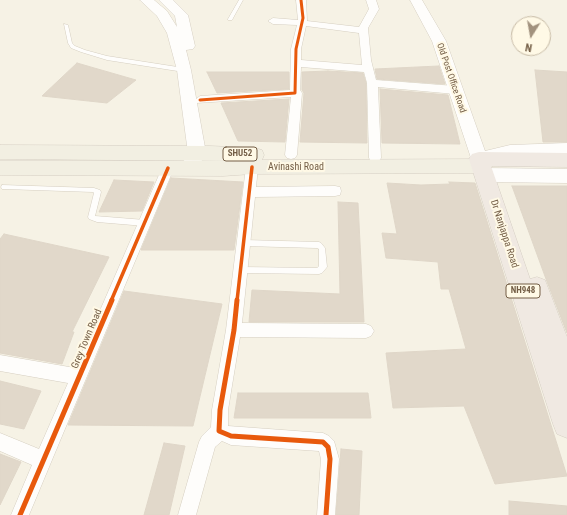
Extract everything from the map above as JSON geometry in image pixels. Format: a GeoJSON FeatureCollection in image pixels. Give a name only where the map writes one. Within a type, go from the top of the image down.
{"type":"FeatureCollection","features":[{"type":"Feature","properties":{"kind":"highway"},"geometry":{"type":"LineString","coordinates":[[488,168],[567,160]]}},
{"type":"Feature","properties":{"kind":"highway"},"geometry":{"type":"LineString","coordinates":[[524,164],[567,169]]}},
{"type":"Feature","properties":{"kind":"highway","name":"Dr Nanjappa Road"},"geometry":{"type":"LineString","coordinates":[[488,168],[567,372]]}},
{"type":"Feature","properties":{"kind":"highway","name":"Dr Nanjappa Road"},"geometry":{"type":"LineString","coordinates":[[488,168],[567,424]]}},
{"type":"Feature","properties":{"kind":"main road"},"geometry":{"type":"LineString","coordinates":[[146,0],[154,5],[162,14],[174,33],[184,70],[200,160]]}},
{"type":"Feature","properties":{"kind":"main road"},"geometry":{"type":"LineString","coordinates":[[165,0],[181,15],[200,100],[200,160]]}},
{"type":"Feature","properties":{"kind":"main road","name":"Old Post Office Road"},"geometry":{"type":"LineString","coordinates":[[416,0],[439,41],[456,90],[488,168]]}},
{"type":"Feature","properties":{"kind":"main road"},"geometry":{"type":"LineString","coordinates":[[488,168],[510,151],[567,149]]}},
{"type":"Feature","properties":{"kind":"main road","name":"Avinashi Road"},"geometry":{"type":"LineString","coordinates":[[0,152],[200,160],[291,156],[374,158],[488,168]]}},
{"type":"Feature","properties":{"kind":"main road","name":"Avinashi Road"},"geometry":{"type":"LineString","coordinates":[[0,168],[168,168],[200,160],[252,167],[488,168]]}},
{"type":"Feature","properties":{"kind":"main road"},"geometry":{"type":"LineString","coordinates":[[488,168],[567,176]]}},
{"type":"Feature","properties":{"kind":"street"},"geometry":{"type":"LineString","coordinates":[[200,100],[295,92],[295,62],[303,23],[301,0]]}},
{"type":"Feature","properties":{"kind":"street"},"geometry":{"type":"LineString","coordinates":[[371,0],[374,9],[364,30],[368,69],[372,83],[374,158]]}},
{"type":"Feature","properties":{"kind":"street"},"geometry":{"type":"LineString","coordinates":[[273,21],[364,30]]}},
{"type":"Feature","properties":{"kind":"street"},"geometry":{"type":"LineString","coordinates":[[295,62],[368,69]]}},
{"type":"Feature","properties":{"kind":"street"},"geometry":{"type":"LineString","coordinates":[[372,83],[456,90]]}},
{"type":"Feature","properties":{"kind":"street"},"geometry":{"type":"LineString","coordinates":[[291,156],[297,93]]}},
{"type":"Feature","properties":{"kind":"street"},"geometry":{"type":"LineString","coordinates":[[187,515],[208,442],[219,430],[220,410],[234,330],[252,167]]}},
{"type":"Feature","properties":{"kind":"street","name":"Grey Town Road"},"geometry":{"type":"LineString","coordinates":[[20,515],[168,168]]}},
{"type":"Feature","properties":{"kind":"street"},"geometry":{"type":"LineString","coordinates":[[250,192],[335,191]]}},
{"type":"Feature","properties":{"kind":"street"},"geometry":{"type":"LineString","coordinates":[[234,330],[366,331]]}},
{"type":"Feature","properties":{"kind":"street"},"geometry":{"type":"LineString","coordinates":[[0,363],[79,377]]}},
{"type":"Feature","properties":{"kind":"street"},"geometry":{"type":"LineString","coordinates":[[219,430],[231,436],[323,442],[328,447],[330,459],[326,515]]}},
{"type":"Feature","properties":{"kind":"street"},"geometry":{"type":"LineString","coordinates":[[0,442],[44,460]]}},
{"type":"Feature","properties":{"kind":"lane"},"geometry":{"type":"LineString","coordinates":[[230,19],[241,0]]}},
{"type":"Feature","properties":{"kind":"lane"},"geometry":{"type":"LineString","coordinates":[[66,24],[70,43],[80,50],[107,58],[184,70]]}},
{"type":"Feature","properties":{"kind":"lane"},"geometry":{"type":"LineString","coordinates":[[4,187],[94,190],[98,192],[91,217],[97,219],[145,223]]}},
{"type":"Feature","properties":{"kind":"lane"},"geometry":{"type":"LineString","coordinates":[[241,270],[319,271],[323,267],[322,248],[319,245],[244,243]]}},
{"type":"Feature","properties":{"kind":"building"},"geometry":{"type":"Polygon","coordinates":[[[77,63],[136,80],[107,103],[42,96],[77,63]]]}},
{"type":"Feature","properties":{"kind":"building"},"geometry":{"type":"Polygon","coordinates":[[[439,66],[445,84],[377,79],[375,69],[439,66]]]}},
{"type":"Feature","properties":{"kind":"building"},"geometry":{"type":"Polygon","coordinates":[[[535,70],[567,72],[567,142],[543,142],[535,70]]]}},
{"type":"Feature","properties":{"kind":"building"},"geometry":{"type":"Polygon","coordinates":[[[328,71],[363,73],[366,83],[367,143],[300,142],[304,93],[302,90],[302,72],[328,71]]]}},
{"type":"Feature","properties":{"kind":"building"},"geometry":{"type":"Polygon","coordinates":[[[207,72],[289,72],[289,89],[217,93],[207,72]]]}},
{"type":"Feature","properties":{"kind":"building"},"geometry":{"type":"Polygon","coordinates":[[[380,89],[448,95],[460,144],[382,143],[380,89]]]}},
{"type":"Feature","properties":{"kind":"building"},"geometry":{"type":"Polygon","coordinates":[[[289,99],[285,142],[238,141],[221,103],[289,99]]]}},
{"type":"Feature","properties":{"kind":"building"},"geometry":{"type":"Polygon","coordinates":[[[171,178],[243,182],[234,250],[141,250],[171,178]]]}},
{"type":"Feature","properties":{"kind":"building"},"geometry":{"type":"Polygon","coordinates":[[[114,180],[154,182],[142,211],[99,212],[114,180]]]}},
{"type":"Feature","properties":{"kind":"building"},"geometry":{"type":"Polygon","coordinates":[[[449,182],[475,183],[567,476],[495,484],[464,406],[393,408],[386,353],[466,349],[449,289],[441,289],[438,262],[386,258],[382,233],[397,234],[387,183],[421,185],[450,184],[449,182]]]}},
{"type":"Feature","properties":{"kind":"building"},"geometry":{"type":"Polygon","coordinates":[[[512,186],[567,186],[567,333],[546,279],[512,186]]]}},
{"type":"Feature","properties":{"kind":"building"},"geometry":{"type":"Polygon","coordinates":[[[338,202],[358,203],[364,322],[249,322],[252,290],[340,294],[338,202]]]}},
{"type":"Feature","properties":{"kind":"building"},"geometry":{"type":"Polygon","coordinates":[[[4,234],[109,257],[72,332],[74,332],[62,364],[0,353],[0,239],[4,234]]]}},
{"type":"Feature","properties":{"kind":"building"},"geometry":{"type":"Polygon","coordinates":[[[124,291],[222,304],[193,426],[68,425],[124,291]]]}},
{"type":"Feature","properties":{"kind":"building"},"geometry":{"type":"Polygon","coordinates":[[[0,381],[41,391],[24,429],[0,424],[0,381]]]}},
{"type":"Feature","properties":{"kind":"building"},"geometry":{"type":"Polygon","coordinates":[[[238,393],[368,393],[371,418],[234,418],[238,393]]]}},
{"type":"Feature","properties":{"kind":"building"},"geometry":{"type":"Polygon","coordinates":[[[164,443],[185,446],[169,515],[144,515],[164,443]]]}},
{"type":"Feature","properties":{"kind":"building"},"geometry":{"type":"Polygon","coordinates":[[[341,449],[362,451],[359,515],[336,515],[341,449]]]}},
{"type":"Feature","properties":{"kind":"building"},"geometry":{"type":"Polygon","coordinates":[[[0,454],[21,462],[0,505],[0,454]]]}},
{"type":"Feature","properties":{"kind":"building"},"geometry":{"type":"Polygon","coordinates":[[[509,501],[567,506],[567,515],[509,515],[509,501]]]}},
{"type":"Feature","properties":{"kind":"cycle path"},"geometry":{"type":"LineString","coordinates":[[200,100],[295,93],[296,49],[303,18],[301,0]]}},
{"type":"Feature","properties":{"kind":"cycle path"},"geometry":{"type":"LineString","coordinates":[[252,167],[234,330],[220,410],[219,431],[231,436],[323,442],[328,447],[330,459],[326,515]]}},
{"type":"Feature","properties":{"kind":"cycle path"},"geometry":{"type":"LineString","coordinates":[[20,515],[168,168]]}}]}
